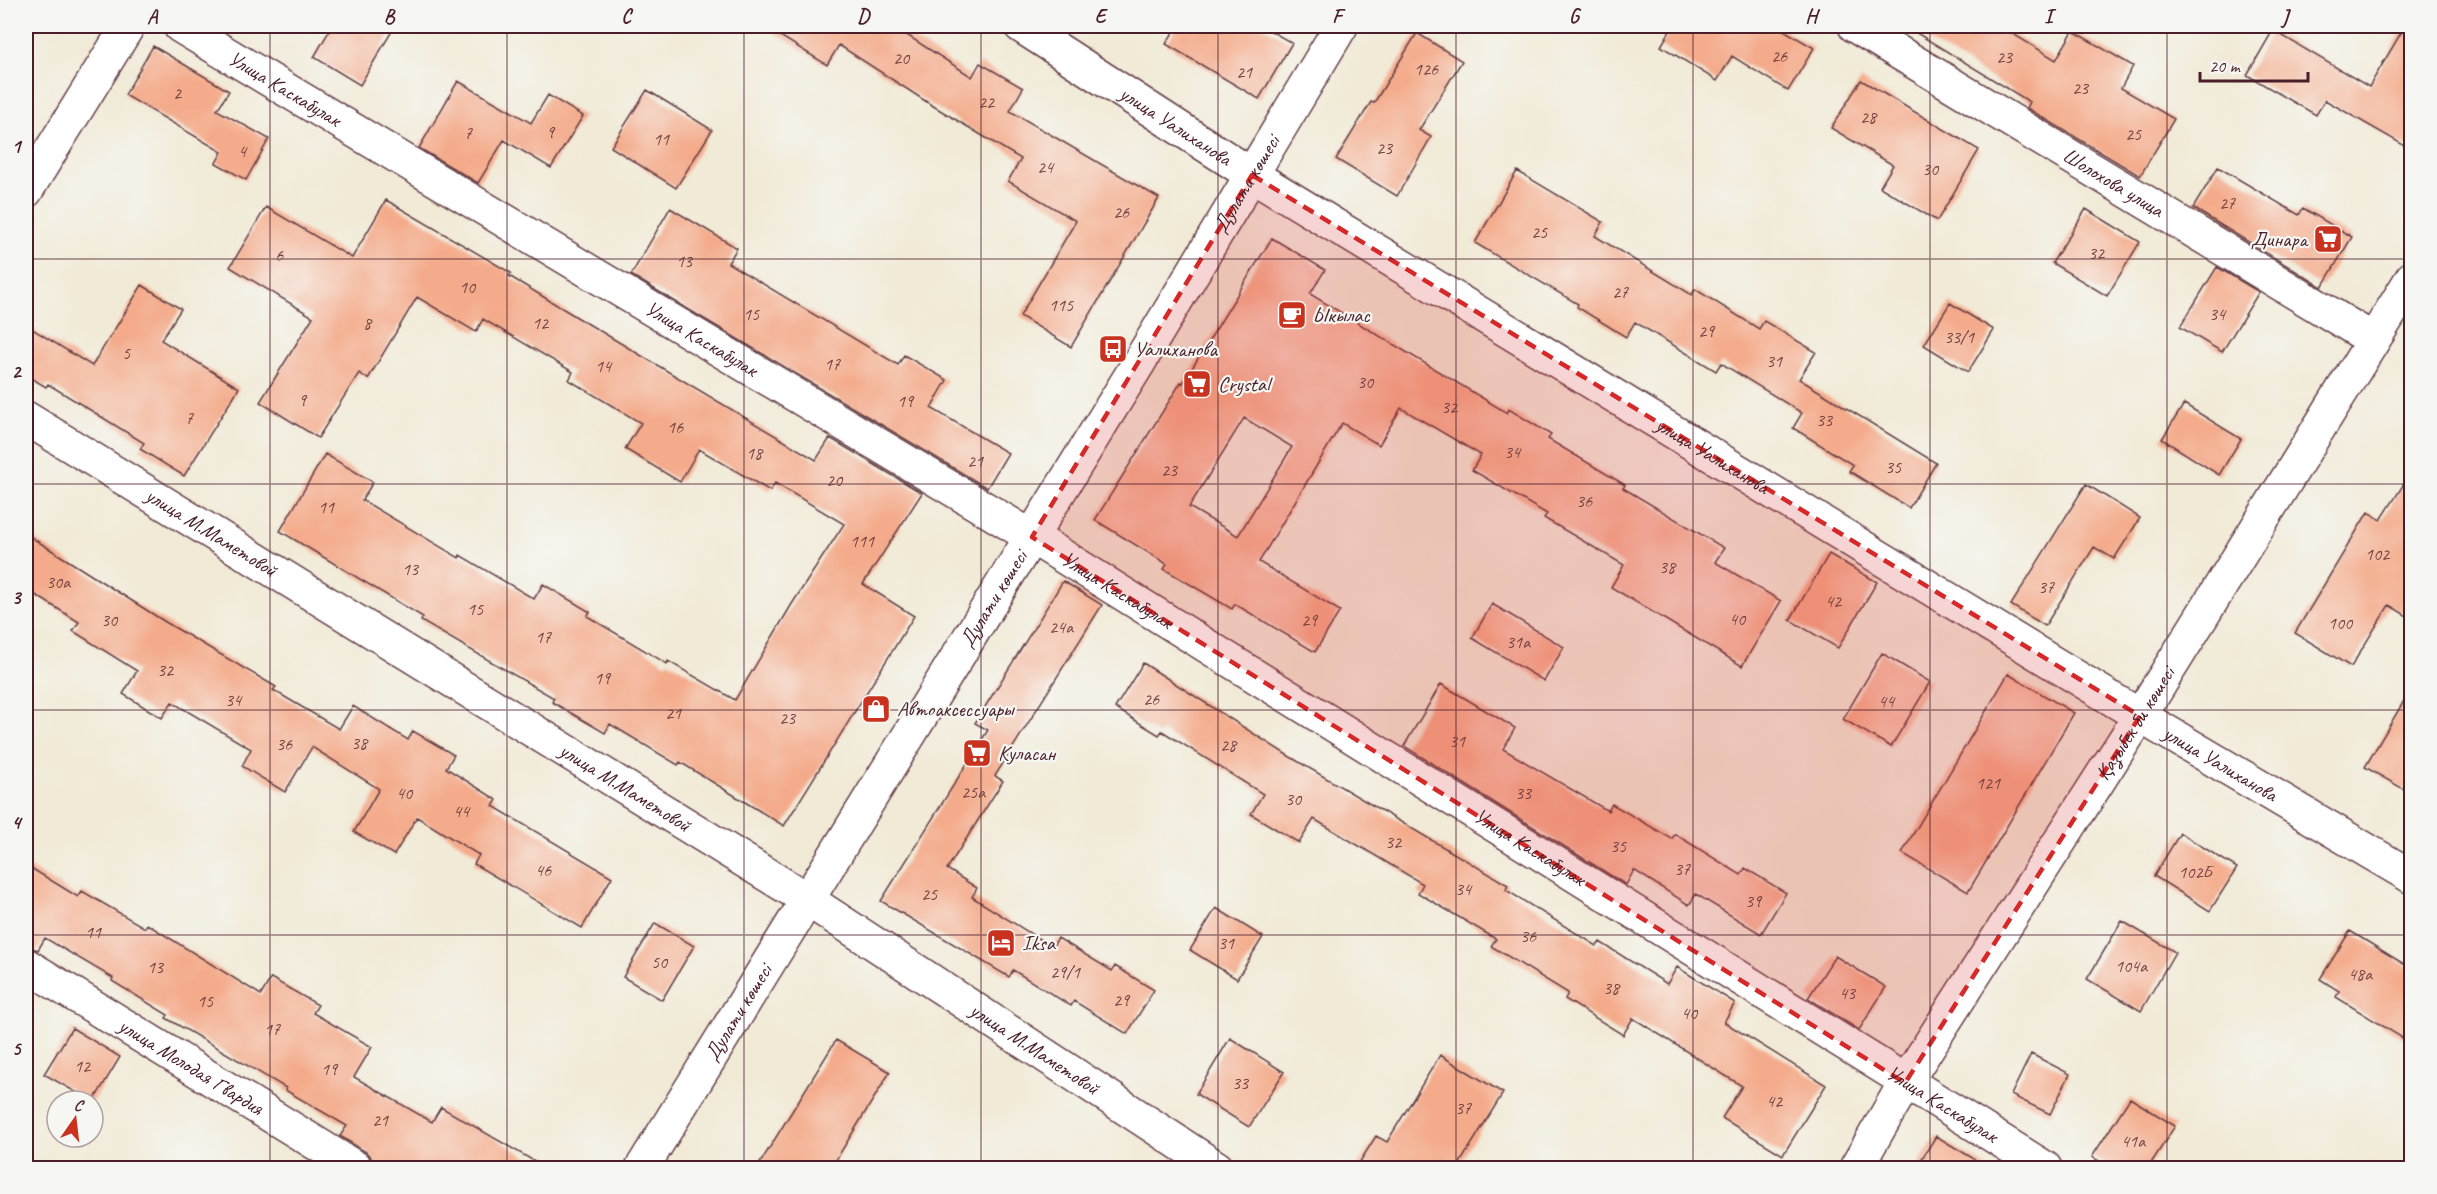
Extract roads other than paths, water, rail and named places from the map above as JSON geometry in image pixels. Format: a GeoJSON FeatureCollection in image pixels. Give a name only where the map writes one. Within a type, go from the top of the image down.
{"type":"FeatureCollection","features":[{"type":"Feature","properties":{"kind":"street"},"geometry":{"type":"LineString","coordinates":[[26,190],[128,26]]}},
{"type":"Feature","properties":{"kind":"street","name":"Улица Каскабулак"},"geometry":{"type":"LineString","coordinates":[[180,26],[1032,537],[1905,1083],[2045,1168]]}},
{"type":"Feature","properties":{"kind":"street","name":"улица Уалиханова"},"geometry":{"type":"LineString","coordinates":[[1021,26],[1252,175],[2140,716],[2412,876]]}},
{"type":"Feature","properties":{"kind":"street","name":"Дулати көшесі"},"geometry":{"type":"LineString","coordinates":[[642,1168],[1032,537],[1341,26]]}},
{"type":"Feature","properties":{"kind":"street","name":"Шолохова улица"},"geometry":{"type":"LineString","coordinates":[[1855,26],[2372,339]]}},
{"type":"Feature","properties":{"kind":"street","name":"Қазыбек би көшесі"},"geometry":{"type":"LineString","coordinates":[[1856,1168],[1905,1083],[2140,716],[2412,278]]}},
{"type":"Feature","properties":{"kind":"street","name":"улица М.Маметовой"},"geometry":{"type":"LineString","coordinates":[[26,418],[808,900],[1217,1168]]}},
{"type":"Feature","properties":{"kind":"street","name":"улица Молодая Гвардия"},"geometry":{"type":"LineString","coordinates":[[26,965],[356,1168]]}},
{"type":"Feature","properties":{"kind":"place","name":"Динара"},"geometry":{"type":"Point","coordinates":[2328,239]}},
{"type":"Feature","properties":{"kind":"place","name":"Ыкылас"},"geometry":{"type":"Point","coordinates":[1292,315]}},
{"type":"Feature","properties":{"kind":"place","name":"Уалиханова"},"geometry":{"type":"Point","coordinates":[1113,349]}},
{"type":"Feature","properties":{"kind":"place","name":"Crystal"},"geometry":{"type":"Point","coordinates":[1197,384]}},
{"type":"Feature","properties":{"kind":"place","name":"Автоаксессуары"},"geometry":{"type":"Point","coordinates":[876,709]}},
{"type":"Feature","properties":{"kind":"place","name":"Куласан"},"geometry":{"type":"Point","coordinates":[977,753]}},
{"type":"Feature","properties":{"kind":"place","name":"Iksa"},"geometry":{"type":"Point","coordinates":[1001,943]}}]}
